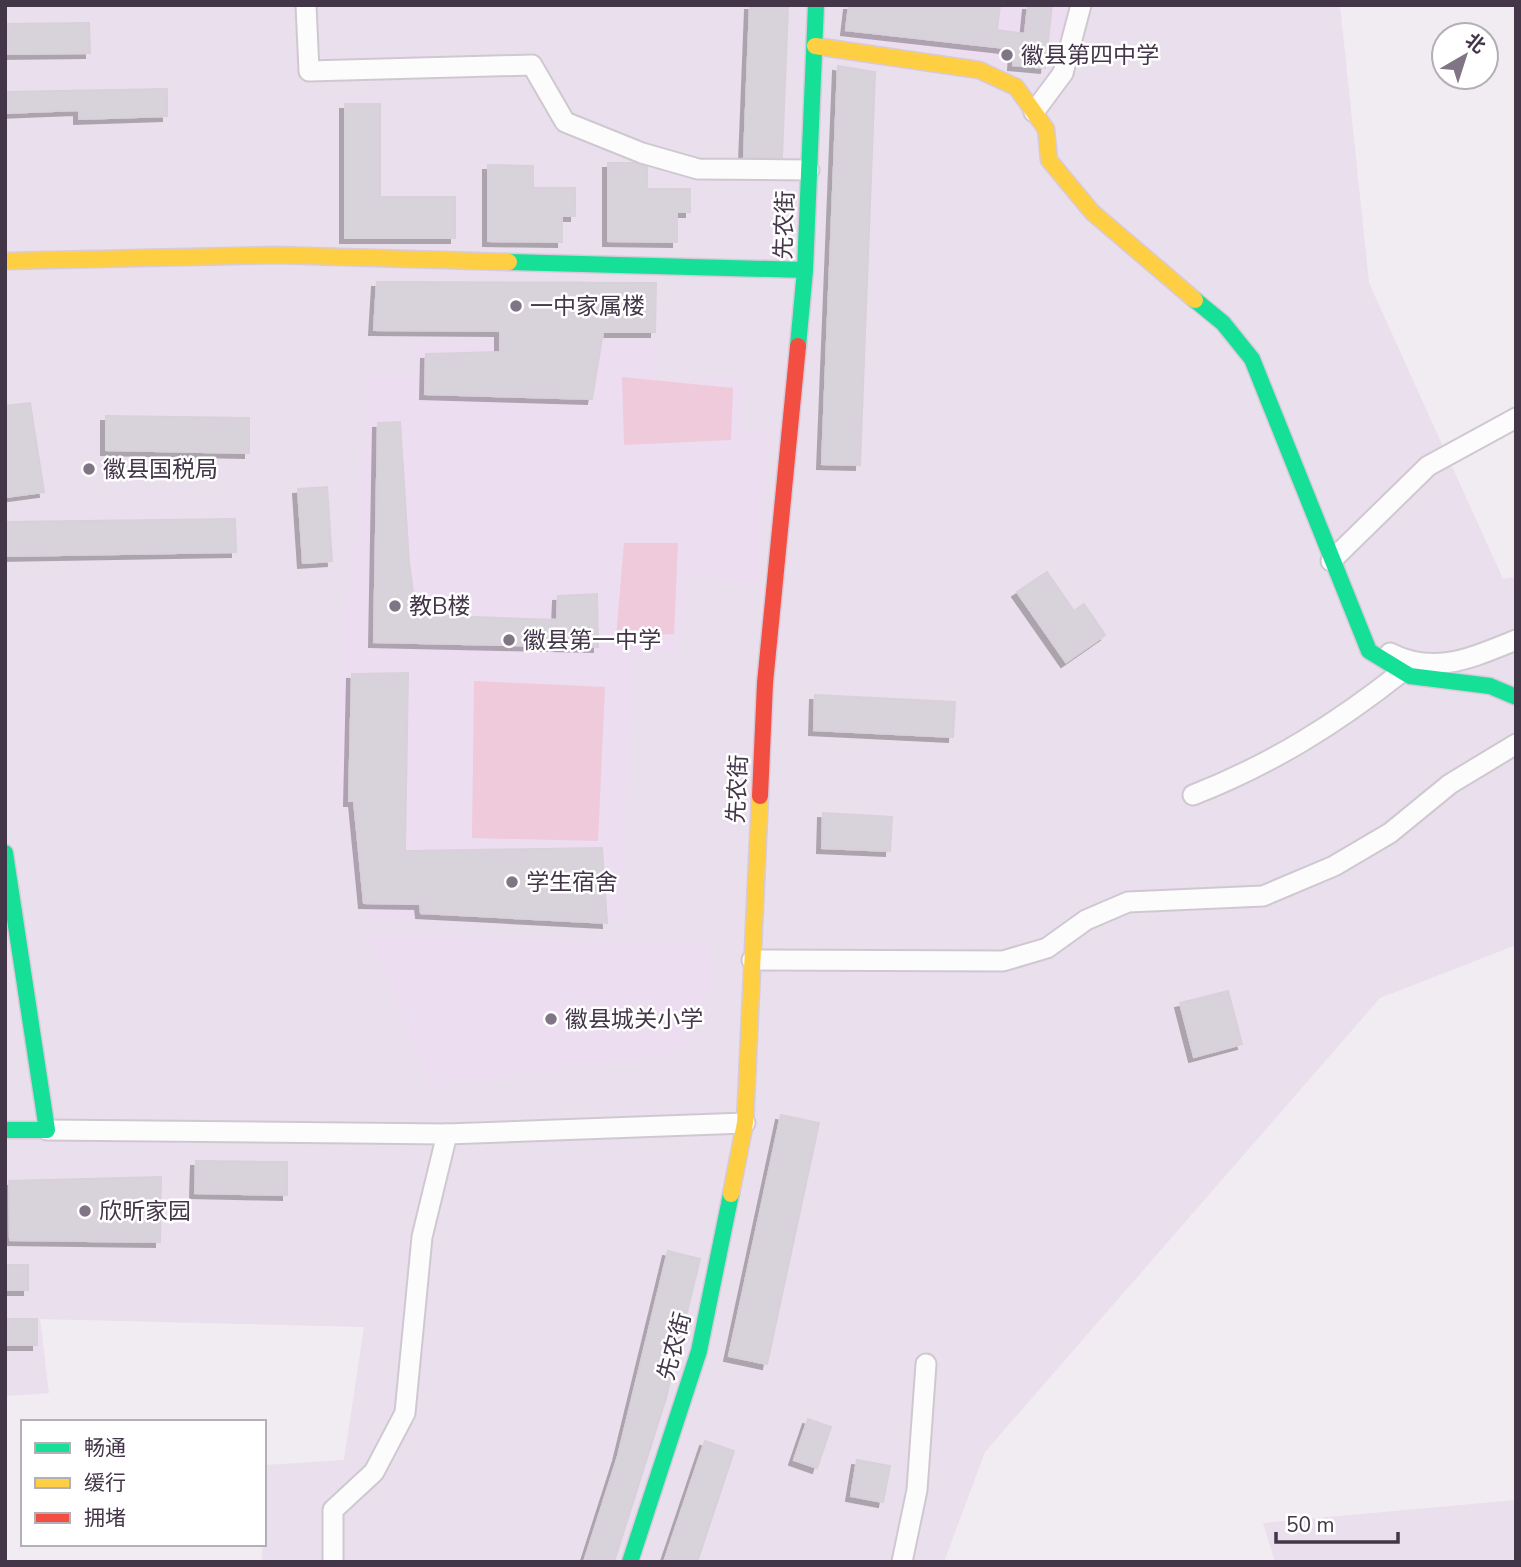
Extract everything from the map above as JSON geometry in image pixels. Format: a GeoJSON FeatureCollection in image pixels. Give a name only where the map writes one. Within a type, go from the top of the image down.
{"type":"FeatureCollection","features":[{"type":"Feature","properties":{"kind":"street"},"geometry":{"type":"LineString","coordinates":[[306,5],[309,71],[532,65],[565,122],[642,153],[698,169],[809,170]]}},
{"type":"Feature","properties":{"kind":"street","name":"先农街"},"geometry":{"type":"LineString","coordinates":[[630,1562],[699,1351],[745,1123],[765,683],[805,270],[816,5]]}},
{"type":"Feature","properties":{"kind":"street"},"geometry":{"type":"LineString","coordinates":[[1034,112],[1063,73],[1081,5]]}},
{"type":"Feature","properties":{"kind":"street"},"geometry":{"type":"LineString","coordinates":[[815,46],[979,70],[1016,87],[1045,129],[1049,160],[1092,212],[1223,323],[1252,359],[1369,651],[1410,676],[1490,687],[1516,696]]}},
{"type":"Feature","properties":{"kind":"street"},"geometry":{"type":"LineString","coordinates":[[5,261],[275,256],[805,270]]}},
{"type":"Feature","properties":{"kind":"street"},"geometry":{"type":"LineString","coordinates":[[1331,561],[1429,466],[1516,418]]}},
{"type":"Feature","properties":{"kind":"street"},"geometry":{"type":"LineString","coordinates":[[1369,651],[1385,650],[1424,664],[1452,664],[1516,640]]}},
{"type":"Feature","properties":{"kind":"street"},"geometry":{"type":"LineString","coordinates":[[1193,795],[1250,772],[1347,716],[1403,671]]}},
{"type":"Feature","properties":{"kind":"street"},"geometry":{"type":"LineString","coordinates":[[752,960],[1003,961],[1047,948],[1086,920],[1128,902],[1264,896],[1334,866],[1390,833],[1450,784],[1516,744]]}},
{"type":"Feature","properties":{"kind":"street"},"geometry":{"type":"LineString","coordinates":[[5,853],[47,1130]]}},
{"type":"Feature","properties":{"kind":"street"},"geometry":{"type":"LineString","coordinates":[[5,1130],[447,1134],[745,1123]]}},
{"type":"Feature","properties":{"kind":"street"},"geometry":{"type":"LineString","coordinates":[[333,1562],[334,1510],[374,1472],[405,1413],[422,1237],[447,1134]]}},
{"type":"Feature","properties":{"kind":"street"},"geometry":{"type":"LineString","coordinates":[[902,1562],[917,1490],[926,1364]]}},
{"type":"Feature","properties":{"kind":"shaded area"},"geometry":{"type":"Polygon","coordinates":[[[5,5],[1340,5],[1369,283],[1503,579],[1516,577],[1516,945],[1380,998],[985,1452],[944,1562],[262,1562],[263,1546],[266,1546],[266,1465],[344,1460],[364,1327],[40,1319],[49,1393],[5,1396],[5,5]]]}},
{"type":"Feature","properties":{"kind":"shaded area","name":"徽县第四中学"},"geometry":{"type":"Polygon","coordinates":[[[844,5],[1072,5],[1061,74],[841,37],[844,5]]]}},
{"type":"Feature","properties":{"kind":"shaded area","name":"徽县第一中学"},"geometry":{"type":"Polygon","coordinates":[[[653,341],[655,381],[743,380],[739,434],[767,434],[760,584],[687,575],[678,651],[633,656],[620,919],[362,919],[346,822],[338,800],[339,628],[349,592],[372,372],[418,373],[418,343],[653,341]]]}},
{"type":"Feature","properties":{"kind":"shaded area"},"geometry":{"type":"Polygon","coordinates":[[[622,377],[733,388],[731,440],[624,445],[622,377]]]}},
{"type":"Feature","properties":{"kind":"shaded area"},"geometry":{"type":"Polygon","coordinates":[[[624,543],[678,543],[674,634],[616,637],[624,543]]]}},
{"type":"Feature","properties":{"kind":"shaded area"},"geometry":{"type":"Polygon","coordinates":[[[474,681],[605,687],[598,841],[472,838],[474,681]]]}},
{"type":"Feature","properties":{"kind":"shaded area","name":"徽县城关小学"},"geometry":{"type":"Polygon","coordinates":[[[370,934],[707,945],[713,986],[681,1052],[431,1086],[370,934]]]}},
{"type":"Feature","properties":{"kind":"shaded area"},"geometry":{"type":"Polygon","coordinates":[[[1516,1500],[1516,1562],[1275,1562],[1263,1523],[1516,1500]]]}},
{"type":"Feature","properties":{"kind":"building"},"geometry":{"type":"Polygon","coordinates":[[[750,5],[788,5],[782,158],[744,157],[750,5]]]}},
{"type":"Feature","properties":{"kind":"building","name":"徽县第四中学"},"geometry":{"type":"Polygon","coordinates":[[[849,5],[1000,5],[997,30],[1025,34],[1028,5],[1052,5],[1045,68],[1013,65],[1014,49],[846,30],[849,5]]]}},
{"type":"Feature","properties":{"kind":"building"},"geometry":{"type":"Polygon","coordinates":[[[89,23],[90,53],[5,54],[5,24],[89,23]]]}},
{"type":"Feature","properties":{"kind":"building"},"geometry":{"type":"Polygon","coordinates":[[[838,66],[875,72],[860,465],[822,464],[838,66]]]}},
{"type":"Feature","properties":{"kind":"building"},"geometry":{"type":"Polygon","coordinates":[[[167,89],[167,116],[79,119],[79,110],[5,113],[5,92],[167,89]]]}},
{"type":"Feature","properties":{"kind":"building"},"geometry":{"type":"Polygon","coordinates":[[[345,104],[380,104],[380,197],[455,197],[455,238],[345,238],[345,104]]]}},
{"type":"Feature","properties":{"kind":"building"},"geometry":{"type":"Polygon","coordinates":[[[608,163],[634,163],[647,167],[647,189],[690,189],[690,212],[677,212],[677,242],[608,241],[608,163]]]}},
{"type":"Feature","properties":{"kind":"building"},"geometry":{"type":"Polygon","coordinates":[[[488,165],[533,166],[533,188],[575,188],[575,216],[562,216],[562,242],[488,241],[488,165]]]}},
{"type":"Feature","properties":{"kind":"building"},"geometry":{"type":"Polygon","coordinates":[[[377,282],[656,283],[655,332],[603,332],[592,399],[425,394],[426,354],[500,352],[500,331],[374,330],[377,282]]]}},
{"type":"Feature","properties":{"kind":"building"},"geometry":{"type":"Polygon","coordinates":[[[30,403],[44,492],[5,497],[5,406],[30,403]]]}},
{"type":"Feature","properties":{"kind":"building"},"geometry":{"type":"Polygon","coordinates":[[[106,416],[249,418],[249,453],[106,450],[106,416]]]}},
{"type":"Feature","properties":{"kind":"building","name":"教B楼"},"geometry":{"type":"Polygon","coordinates":[[[400,422],[409,562],[416,615],[557,620],[558,596],[597,594],[598,647],[374,642],[378,423],[400,422]]]}},
{"type":"Feature","properties":{"kind":"building"},"geometry":{"type":"Polygon","coordinates":[[[327,487],[332,561],[303,563],[298,489],[327,487]]]}},
{"type":"Feature","properties":{"kind":"building"},"geometry":{"type":"Polygon","coordinates":[[[235,519],[236,552],[5,556],[5,522],[235,519]]]}},
{"type":"Feature","properties":{"kind":"building"},"geometry":{"type":"Polygon","coordinates":[[[1047,572],[1074,611],[1084,604],[1105,635],[1066,662],[1017,592],[1047,572]]]}},
{"type":"Feature","properties":{"kind":"building"},"geometry":{"type":"Polygon","coordinates":[[[408,673],[405,851],[602,848],[607,923],[421,913],[420,904],[364,903],[354,801],[349,801],[352,674],[408,673]]]}},
{"type":"Feature","properties":{"kind":"building"},"geometry":{"type":"Polygon","coordinates":[[[815,695],[955,702],[953,737],[814,730],[815,695]]]}},
{"type":"Feature","properties":{"kind":"building"},"geometry":{"type":"Polygon","coordinates":[[[823,813],[892,817],[890,851],[822,848],[823,813]]]}},
{"type":"Feature","properties":{"kind":"building"},"geometry":{"type":"Polygon","coordinates":[[[1228,991],[1242,1044],[1194,1057],[1180,1003],[1228,991]]]}},
{"type":"Feature","properties":{"kind":"building"},"geometry":{"type":"Polygon","coordinates":[[[781,1115],[819,1123],[767,1364],[729,1356],[781,1115]]]}},
{"type":"Feature","properties":{"kind":"building"},"geometry":{"type":"Polygon","coordinates":[[[196,1161],[287,1162],[287,1195],[195,1193],[196,1161]]]}},
{"type":"Feature","properties":{"kind":"building","name":"欣昕家园"},"geometry":{"type":"Polygon","coordinates":[[[161,1177],[160,1242],[10,1240],[9,1181],[161,1177]]]}},
{"type":"Feature","properties":{"kind":"building"},"geometry":{"type":"Polygon","coordinates":[[[668,1251],[700,1259],[666,1398],[614,1562],[584,1562],[618,1456],[668,1251]]]}},
{"type":"Feature","properties":{"kind":"building"},"geometry":{"type":"Polygon","coordinates":[[[5,1265],[28,1265],[28,1290],[5,1290],[5,1265]]]}},
{"type":"Feature","properties":{"kind":"building"},"geometry":{"type":"Polygon","coordinates":[[[5,1319],[37,1319],[37,1345],[5,1345],[5,1319]]]}},
{"type":"Feature","properties":{"kind":"building"},"geometry":{"type":"Polygon","coordinates":[[[808,1419],[831,1427],[817,1468],[794,1460],[808,1419]]]}},
{"type":"Feature","properties":{"kind":"building"},"geometry":{"type":"Polygon","coordinates":[[[705,1441],[734,1451],[697,1562],[664,1562],[705,1441]]]}},
{"type":"Feature","properties":{"kind":"building"},"geometry":{"type":"Polygon","coordinates":[[[857,1460],[890,1466],[883,1502],[851,1496],[857,1460]]]}},
{"type":"Feature","properties":{"kind":"traffic: fast"},"geometry":{"type":"LineString","coordinates":[[798,346],[805,270],[816,5]]}},
{"type":"Feature","properties":{"kind":"traffic: fast"},"geometry":{"type":"LineString","coordinates":[[509,262],[805,270]]}},
{"type":"Feature","properties":{"kind":"traffic: fast"},"geometry":{"type":"LineString","coordinates":[[1195,300],[1223,323],[1252,359],[1369,651],[1410,676],[1490,686],[1516,697]]}},
{"type":"Feature","properties":{"kind":"traffic: fast"},"geometry":{"type":"LineString","coordinates":[[5,853],[47,1130],[5,1130]]}},
{"type":"Feature","properties":{"kind":"traffic: fast"},"geometry":{"type":"LineString","coordinates":[[630,1562],[699,1351],[731,1194]]}},
{"type":"Feature","properties":{"kind":"traffic: slow"},"geometry":{"type":"LineString","coordinates":[[815,46],[979,70],[1016,87],[1046,129],[1049,160],[1092,212],[1195,300]]}},
{"type":"Feature","properties":{"kind":"traffic: slow"},"geometry":{"type":"LineString","coordinates":[[5,261],[275,255],[509,262]]}},
{"type":"Feature","properties":{"kind":"traffic: slow"},"geometry":{"type":"LineString","coordinates":[[731,1194],[745,1123],[760,796]]}},
{"type":"Feature","properties":{"kind":"traffic: jam"},"geometry":{"type":"LineString","coordinates":[[760,796],[765,683],[798,346]]}},
{"type":"Feature","properties":{"kind":"place","name":"徽县第四中学"},"geometry":{"type":"Point","coordinates":[1007,55]}},
{"type":"Feature","properties":{"kind":"place","name":"一中家属楼"},"geometry":{"type":"Point","coordinates":[516,306]}},
{"type":"Feature","properties":{"kind":"place","name":"徽县国税局"},"geometry":{"type":"Point","coordinates":[89,469]}},
{"type":"Feature","properties":{"kind":"place","name":"教B楼"},"geometry":{"type":"Point","coordinates":[395,606]}},
{"type":"Feature","properties":{"kind":"place","name":"徽县第一中学"},"geometry":{"type":"Point","coordinates":[509,640]}},
{"type":"Feature","properties":{"kind":"place","name":"学生宿舍"},"geometry":{"type":"Point","coordinates":[512,882]}},
{"type":"Feature","properties":{"kind":"place","name":"徽县城关小学"},"geometry":{"type":"Point","coordinates":[551,1019]}},
{"type":"Feature","properties":{"kind":"place","name":"欣昕家园"},"geometry":{"type":"Point","coordinates":[85,1211]}}]}
